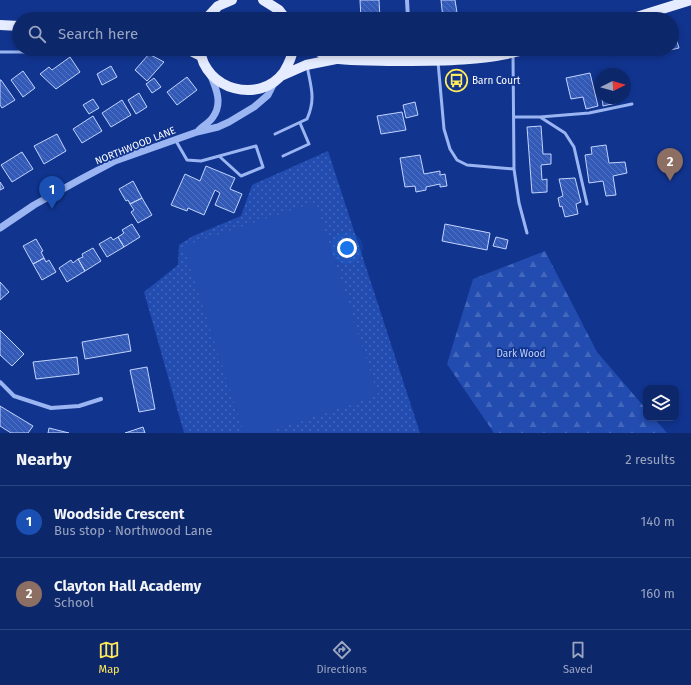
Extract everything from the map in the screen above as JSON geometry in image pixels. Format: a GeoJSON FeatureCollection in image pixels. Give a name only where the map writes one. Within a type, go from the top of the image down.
{"type":"FeatureCollection","features":[{"type":"Feature","properties":{"kind":"main road"},"geometry":{"type":"LineString","coordinates":[[214,10],[232,0]]}},
{"type":"Feature","properties":{"kind":"main road"},"geometry":{"type":"LineString","coordinates":[[263,0],[280,10]]}},
{"type":"Feature","properties":{"kind":"main road"},"geometry":{"type":"LineString","coordinates":[[652,12],[691,0]]}},
{"type":"Feature","properties":{"kind":"main road"},"geometry":{"type":"LineString","coordinates":[[0,25],[12,26]]}},
{"type":"Feature","properties":{"kind":"main road"},"geometry":{"type":"LineString","coordinates":[[203,56],[209,72],[228,87],[244,91],[262,88],[306,65],[338,59],[409,61],[491,56]]}},
{"type":"Feature","properties":{"kind":"main road"},"geometry":{"type":"LineString","coordinates":[[278,79],[288,65],[291,56]]}},
{"type":"Feature","properties":{"kind":"main road"},"geometry":{"type":"LineString","coordinates":[[329,56],[338,59]]}},
{"type":"Feature","properties":{"kind":"street"},"geometry":{"type":"LineString","coordinates":[[274,0],[280,10]]}},
{"type":"Feature","properties":{"kind":"street"},"geometry":{"type":"LineString","coordinates":[[407,0],[408,12]]}},
{"type":"Feature","properties":{"kind":"street"},"geometry":{"type":"LineString","coordinates":[[409,56],[409,61]]}},
{"type":"Feature","properties":{"kind":"street","name":"NORTHWOOD LANE"},"geometry":{"type":"LineString","coordinates":[[197,132],[213,118],[217,108],[218,91],[209,72]]}},
{"type":"Feature","properties":{"kind":"street","name":"NORTHWOOD LANE"},"geometry":{"type":"LineString","coordinates":[[0,228],[34,205],[115,161],[175,139],[218,127],[241,116],[268,95],[278,79]]}},
{"type":"Feature","properties":{"kind":"street"},"geometry":{"type":"LineString","coordinates":[[0,382],[14,396],[51,408],[79,406],[101,399]]}},
{"type":"Feature","properties":{"kind":"lane"},"geometry":{"type":"LineString","coordinates":[[0,52],[12,52]]}},
{"type":"Feature","properties":{"kind":"lane"},"geometry":{"type":"LineString","coordinates":[[513,56],[514,170],[519,203],[527,233]]}},
{"type":"Feature","properties":{"kind":"lane"},"geometry":{"type":"LineString","coordinates":[[438,60],[444,129],[450,149],[457,160],[467,165],[514,170]]}},
{"type":"Feature","properties":{"kind":"lane"},"geometry":{"type":"LineString","coordinates":[[275,134],[307,119],[313,99],[306,65]]}},
{"type":"Feature","properties":{"kind":"lane"},"geometry":{"type":"LineString","coordinates":[[514,116],[540,117],[589,113],[632,104]]}},
{"type":"Feature","properties":{"kind":"lane"},"geometry":{"type":"LineString","coordinates":[[540,117],[565,133],[574,148],[587,204]]}},
{"type":"Feature","properties":{"kind":"lane"},"geometry":{"type":"LineString","coordinates":[[283,156],[309,144],[300,123]]}},
{"type":"Feature","properties":{"kind":"lane"},"geometry":{"type":"LineString","coordinates":[[175,139],[188,160],[201,161],[219,156],[256,146],[263,168],[241,176],[219,156]]}},
{"type":"Feature","properties":{"kind":"green space"},"geometry":{"type":"Polygon","coordinates":[[[328,151],[420,433],[184,433],[144,292],[178,265],[179,245],[193,236],[241,216],[252,185],[328,151]]]}},
{"type":"Feature","properties":{"kind":"green space"},"geometry":{"type":"Polygon","coordinates":[[[316,202],[378,395],[263,433],[244,433],[183,246],[316,202]]]}},
{"type":"Feature","properties":{"kind":"green space","name":"Dark Wood"},"geometry":{"type":"Polygon","coordinates":[[[545,251],[597,352],[643,406],[643,421],[657,421],[667,433],[494,433],[447,364],[473,279],[545,251]]]}},
{"type":"Feature","properties":{"kind":"building"},"geometry":{"type":"Polygon","coordinates":[[[360,0],[379,0],[380,12],[361,12],[360,0]]]}},
{"type":"Feature","properties":{"kind":"building"},"geometry":{"type":"Polygon","coordinates":[[[441,0],[455,0],[457,12],[442,12],[441,0]]]}},
{"type":"Feature","properties":{"kind":"building"},"geometry":{"type":"Polygon","coordinates":[[[147,56],[153,56],[164,62],[147,81],[135,70],[147,56]]]}},
{"type":"Feature","properties":{"kind":"building"},"geometry":{"type":"Polygon","coordinates":[[[70,57],[80,72],[56,89],[40,74],[49,67],[52,70],[70,57]]]}},
{"type":"Feature","properties":{"kind":"building"},"geometry":{"type":"Polygon","coordinates":[[[111,66],[117,77],[102,85],[97,74],[111,66]]]}},
{"type":"Feature","properties":{"kind":"building"},"geometry":{"type":"Polygon","coordinates":[[[23,71],[35,88],[23,97],[11,80],[23,71]]]}},
{"type":"Feature","properties":{"kind":"building"},"geometry":{"type":"Polygon","coordinates":[[[590,73],[595,94],[595,104],[598,104],[598,106],[586,109],[583,97],[571,99],[566,78],[590,73]]]}},
{"type":"Feature","properties":{"kind":"building"},"geometry":{"type":"Polygon","coordinates":[[[187,77],[197,90],[177,105],[167,92],[187,77]]]}},
{"type":"Feature","properties":{"kind":"building"},"geometry":{"type":"Polygon","coordinates":[[[154,78],[161,87],[152,93],[146,84],[154,78]]]}},
{"type":"Feature","properties":{"kind":"building"},"geometry":{"type":"Polygon","coordinates":[[[0,80],[15,100],[2,108],[0,105],[0,80]]]}},
{"type":"Feature","properties":{"kind":"building"},"geometry":{"type":"Polygon","coordinates":[[[139,93],[147,107],[136,114],[128,100],[139,93]]]}},
{"type":"Feature","properties":{"kind":"building"},"geometry":{"type":"Polygon","coordinates":[[[93,99],[99,108],[89,114],[83,105],[93,99]]]}},
{"type":"Feature","properties":{"kind":"building"},"geometry":{"type":"Polygon","coordinates":[[[122,100],[131,115],[111,127],[102,113],[122,100]]]}},
{"type":"Feature","properties":{"kind":"building"},"geometry":{"type":"Polygon","coordinates":[[[415,102],[418,115],[406,118],[403,105],[415,102]]]}},
{"type":"Feature","properties":{"kind":"building"},"geometry":{"type":"Polygon","coordinates":[[[402,112],[406,130],[381,134],[377,116],[402,112]]]}},
{"type":"Feature","properties":{"kind":"building"},"geometry":{"type":"Polygon","coordinates":[[[93,116],[102,131],[82,143],[73,129],[93,116]]]}},
{"type":"Feature","properties":{"kind":"building"},"geometry":{"type":"Polygon","coordinates":[[[541,126],[543,154],[551,154],[551,164],[541,165],[542,180],[547,179],[547,192],[532,193],[527,127],[541,126]]]}},
{"type":"Feature","properties":{"kind":"building"},"geometry":{"type":"Polygon","coordinates":[[[57,134],[66,151],[44,164],[34,146],[57,134]]]}},
{"type":"Feature","properties":{"kind":"building"},"geometry":{"type":"Polygon","coordinates":[[[606,145],[609,163],[625,162],[627,173],[613,176],[616,195],[606,196],[603,181],[589,183],[585,155],[592,154],[591,147],[606,145]]]}},
{"type":"Feature","properties":{"kind":"building"},"geometry":{"type":"Polygon","coordinates":[[[22,152],[33,169],[12,182],[1,165],[22,152]]]}},
{"type":"Feature","properties":{"kind":"building"},"geometry":{"type":"Polygon","coordinates":[[[420,155],[424,174],[440,171],[440,175],[445,174],[447,186],[440,187],[440,184],[426,187],[426,190],[416,192],[415,186],[405,187],[400,158],[420,155]]]}},
{"type":"Feature","properties":{"kind":"building"},"geometry":{"type":"Polygon","coordinates":[[[206,166],[235,178],[230,189],[242,194],[234,213],[215,205],[220,193],[215,190],[204,215],[188,208],[187,211],[171,205],[185,174],[200,181],[206,166]]]}},
{"type":"Feature","properties":{"kind":"building"},"geometry":{"type":"Polygon","coordinates":[[[575,178],[581,202],[576,204],[578,214],[565,217],[562,206],[560,207],[558,198],[563,196],[559,179],[575,178]]]}},
{"type":"Feature","properties":{"kind":"building"},"geometry":{"type":"Polygon","coordinates":[[[133,181],[142,198],[130,204],[128,200],[126,201],[119,189],[133,181]]]}},
{"type":"Feature","properties":{"kind":"building"},"geometry":{"type":"Polygon","coordinates":[[[0,182],[4,188],[0,190],[0,182]]]}},
{"type":"Feature","properties":{"kind":"building"},"geometry":{"type":"Polygon","coordinates":[[[142,198],[152,215],[138,223],[131,212],[134,210],[130,204],[142,198]]]}},
{"type":"Feature","properties":{"kind":"building"},"geometry":{"type":"Polygon","coordinates":[[[132,224],[140,237],[124,247],[118,237],[124,233],[122,230],[132,224]]]}},
{"type":"Feature","properties":{"kind":"building"},"geometry":{"type":"Polygon","coordinates":[[[445,224],[490,233],[487,250],[442,241],[445,224]]]}},
{"type":"Feature","properties":{"kind":"building"},"geometry":{"type":"Polygon","coordinates":[[[111,237],[113,240],[118,237],[124,247],[107,257],[99,244],[111,237]]]}},
{"type":"Feature","properties":{"kind":"building"},"geometry":{"type":"Polygon","coordinates":[[[496,237],[508,240],[506,249],[493,246],[496,237]]]}},
{"type":"Feature","properties":{"kind":"building"},"geometry":{"type":"Polygon","coordinates":[[[36,239],[43,251],[41,252],[44,258],[33,264],[23,246],[36,239]]]}},
{"type":"Feature","properties":{"kind":"building"},"geometry":{"type":"Polygon","coordinates":[[[93,248],[101,261],[85,271],[78,259],[83,257],[82,254],[93,248]]]}},
{"type":"Feature","properties":{"kind":"building"},"geometry":{"type":"Polygon","coordinates":[[[44,258],[46,262],[49,260],[56,272],[42,280],[33,264],[44,258]]]}},
{"type":"Feature","properties":{"kind":"building"},"geometry":{"type":"Polygon","coordinates":[[[78,259],[85,271],[67,282],[59,268],[71,260],[73,263],[78,259]]]}},
{"type":"Feature","properties":{"kind":"building"},"geometry":{"type":"Polygon","coordinates":[[[0,282],[9,292],[0,300],[0,282]]]}},
{"type":"Feature","properties":{"kind":"building"},"geometry":{"type":"Polygon","coordinates":[[[0,330],[24,354],[12,366],[0,355],[0,330]]]}},
{"type":"Feature","properties":{"kind":"building"},"geometry":{"type":"Polygon","coordinates":[[[128,334],[131,351],[85,359],[82,342],[128,334]]]}},
{"type":"Feature","properties":{"kind":"building"},"geometry":{"type":"Polygon","coordinates":[[[77,357],[79,374],[36,379],[33,362],[77,357]]]}},
{"type":"Feature","properties":{"kind":"building"},"geometry":{"type":"Polygon","coordinates":[[[147,367],[155,409],[139,412],[130,370],[147,367]]]}},
{"type":"Feature","properties":{"kind":"building"},"geometry":{"type":"Polygon","coordinates":[[[0,406],[33,426],[28,433],[11,433],[0,426],[0,406]]]}},
{"type":"Feature","properties":{"kind":"building"},"geometry":{"type":"Polygon","coordinates":[[[143,427],[145,433],[125,433],[143,427]]]}},
{"type":"Feature","properties":{"kind":"building"},"geometry":{"type":"Polygon","coordinates":[[[49,428],[69,433],[48,433],[49,428]]]}},
{"type":"Feature","properties":{"kind":"place","name":"Barn Court"},"geometry":{"type":"Point","coordinates":[456,80]}},
{"type":"Feature","properties":{"kind":"place","name":"Clayton Hall Academy"},"geometry":{"type":"Point","coordinates":[670,181]}},
{"type":"Feature","properties":{"kind":"place","name":"Woodside Crescent"},"geometry":{"type":"Point","coordinates":[52,209]}}]}
